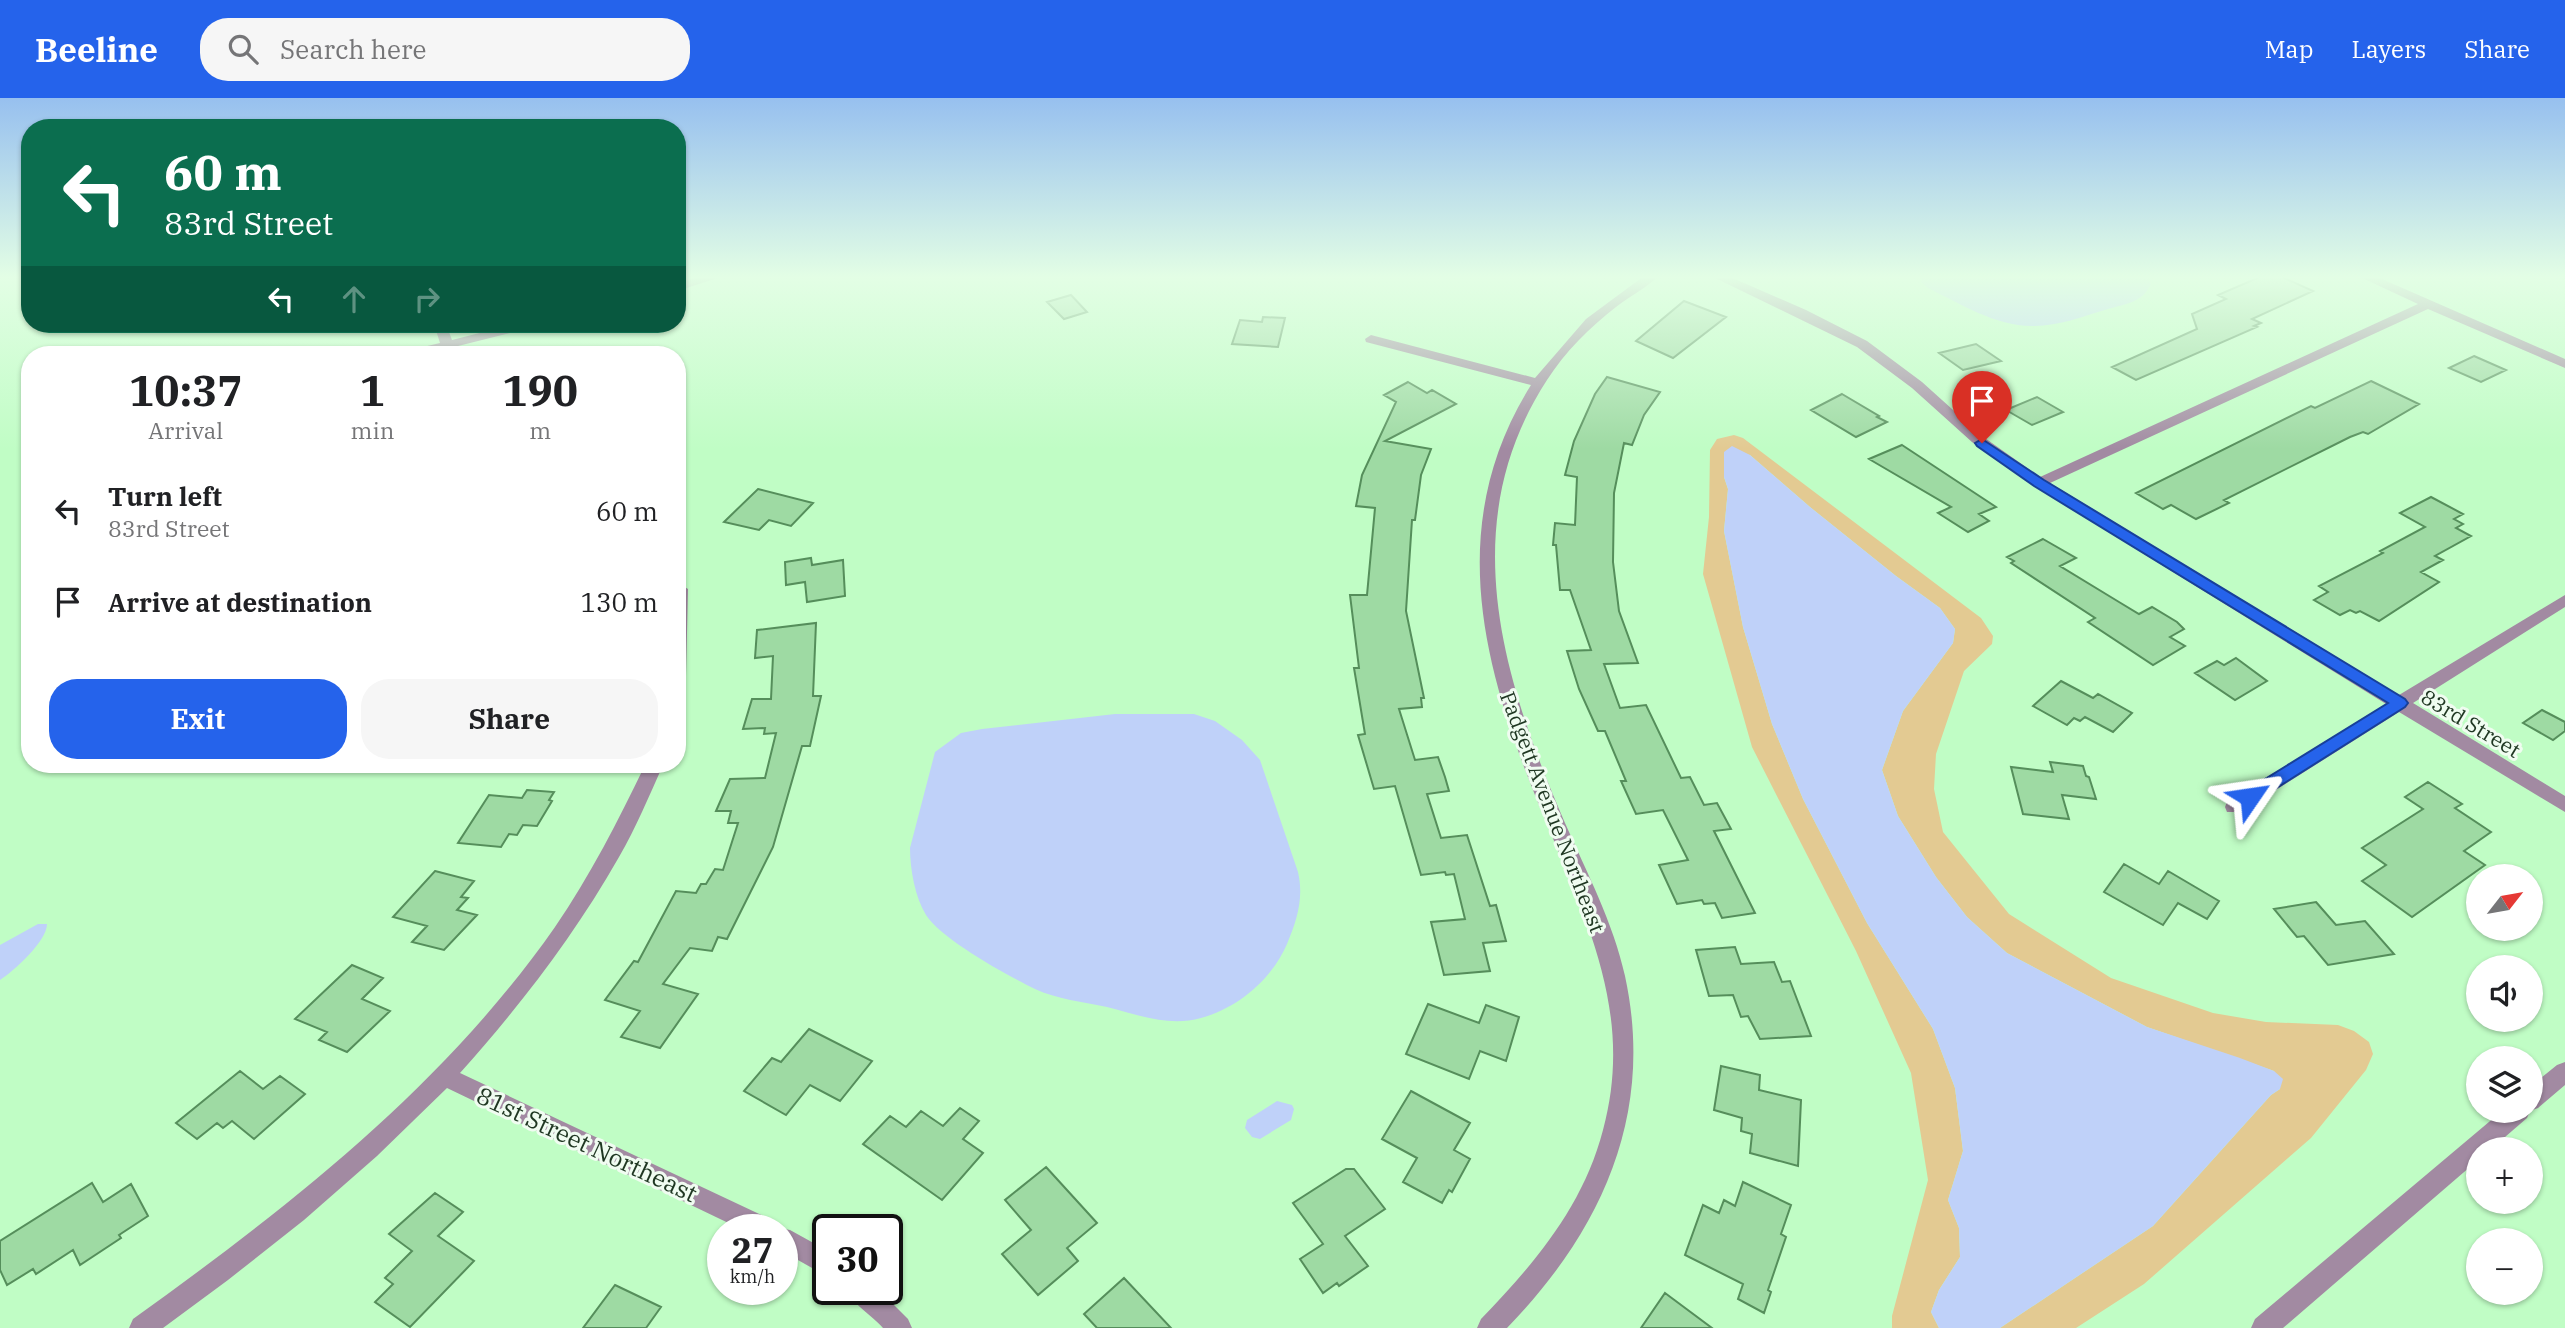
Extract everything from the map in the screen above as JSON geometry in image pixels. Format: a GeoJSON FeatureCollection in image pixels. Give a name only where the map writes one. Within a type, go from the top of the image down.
{"type":"FeatureCollection","features":[{"type":"Feature","properties":{"kind":"street"},"geometry":{"type":"LineString","coordinates":[[443,333],[447,344]]}},
{"type":"Feature","properties":{"kind":"street"},"geometry":{"type":"LineString","coordinates":[[440,346],[490,333]]}},
{"type":"Feature","properties":{"kind":"street","name":"Padgett Avenue Northeast"},"geometry":{"type":"LineString","coordinates":[[1490,1328],[1535,1281],[1564,1240],[1612,1138],[1620,1097],[1622,1040],[1615,976],[1598,924],[1513,718],[1490,625],[1485,575],[1488,526],[1499,468],[1522,411],[1539,383],[1578,333]]}},
{"type":"Feature","properties":{"kind":"street","name":"83rd Street"},"geometry":{"type":"LineString","coordinates":[[1841,333],[1862,344],[1917,385],[1973,436],[2039,483],[2565,805]]}},
{"type":"Feature","properties":{"kind":"street"},"geometry":{"type":"LineString","coordinates":[[2039,483],[2364,333]]}},
{"type":"Feature","properties":{"kind":"street"},"geometry":{"type":"LineString","coordinates":[[2495,333],[2565,364]]}},
{"type":"Feature","properties":{"kind":"street"},"geometry":{"type":"LineString","coordinates":[[1371,339],[1539,383]]}},
{"type":"Feature","properties":{"kind":"street"},"geometry":{"type":"LineString","coordinates":[[2234,807],[2565,600]]}},
{"type":"Feature","properties":{"kind":"street"},"geometry":{"type":"LineString","coordinates":[[142,1328],[220,1273],[345,1171],[444,1076],[517,993],[567,928],[605,869],[650,773]]}},
{"type":"Feature","properties":{"kind":"street"},"geometry":{"type":"LineString","coordinates":[[2543,1090],[2565,1072]]}},
{"type":"Feature","properties":{"kind":"street","name":"81st Street Northeast"},"geometry":{"type":"LineString","coordinates":[[444,1076],[734,1214]]}},
{"type":"Feature","properties":{"kind":"street"},"geometry":{"type":"LineString","coordinates":[[2264,1328],[2505,1123]]}},
{"type":"Feature","properties":{"kind":"street"},"geometry":{"type":"LineString","coordinates":[[879,1305],[899,1328]]}},
{"type":"Feature","properties":{"kind":"shaded area"},"geometry":{"type":"Polygon","coordinates":[[[1734,435],[1743,438],[1981,618],[1993,636],[1992,644],[1964,671],[1936,754],[1934,789],[1943,832],[2009,914],[2111,978],[2213,1013],[2266,1022],[2338,1025],[2354,1031],[2369,1042],[2373,1054],[2366,1070],[2311,1138],[2144,1284],[2076,1328],[2000,1328],[2153,1226],[2271,1095],[2280,1089],[2274,1071],[2147,1027],[2007,953],[1967,917],[1936,877],[1898,816],[1882,770],[1903,711],[1953,643],[1955,629],[1940,608],[1810,507],[1750,455],[1724,452],[1724,477],[1728,489],[1724,531],[1743,627],[1772,724],[1803,799],[1867,923],[1933,1029],[1955,1088],[1963,1151],[1948,1200],[1959,1228],[1960,1257],[1939,1290],[1931,1312],[1939,1328],[1892,1328],[1892,1316],[1928,1180],[1911,1073],[1856,951],[1752,747],[1703,574],[1709,517],[1710,450],[1717,439],[1734,435]]]}},
{"type":"Feature","properties":{"kind":"water"},"geometry":{"type":"Polygon","coordinates":[[[1732,446],[1750,455],[1810,507],[1940,608],[1955,629],[1953,643],[1903,711],[1882,770],[1898,816],[1936,877],[1967,917],[2007,953],[2147,1027],[2274,1071],[2283,1079],[2280,1089],[2271,1095],[2153,1226],[2000,1328],[1939,1328],[1931,1312],[1939,1290],[1960,1257],[1959,1228],[1948,1200],[1963,1151],[1955,1088],[1933,1029],[1867,923],[1803,799],[1772,724],[1743,627],[1724,531],[1728,489],[1724,477],[1724,452],[1732,446]]]}},
{"type":"Feature","properties":{"kind":"water"},"geometry":{"type":"Polygon","coordinates":[[[1115,714],[1194,714],[1215,721],[1242,740],[1260,760],[1298,872],[1299,909],[1281,957],[1263,980],[1241,999],[1201,1018],[1165,1021],[1061,998],[1035,989],[960,946],[946,935],[926,915],[916,891],[910,848],[935,752],[961,733],[1115,714]]]}},
{"type":"Feature","properties":{"kind":"water"},"geometry":{"type":"Polygon","coordinates":[[[38,924],[47,924],[42,939],[21,963],[0,980],[0,945],[38,924]]]}},
{"type":"Feature","properties":{"kind":"water"},"geometry":{"type":"Polygon","coordinates":[[[1277,1101],[1292,1105],[1294,1109],[1291,1120],[1260,1139],[1252,1137],[1245,1128],[1247,1120],[1277,1101]]]}},
{"type":"Feature","properties":{"kind":"building"},"geometry":{"type":"Polygon","coordinates":[[[1236,333],[1281,333],[1278,347],[1232,344],[1236,333]]]}},
{"type":"Feature","properties":{"kind":"building"},"geometry":{"type":"Polygon","coordinates":[[[1645,333],[1705,333],[1673,358],[1636,341],[1645,333]]]}},
{"type":"Feature","properties":{"kind":"building"},"geometry":{"type":"Polygon","coordinates":[[[2187,333],[2242,333],[2136,380],[2112,367],[2187,333]]]}},
{"type":"Feature","properties":{"kind":"building"},"geometry":{"type":"Polygon","coordinates":[[[1976,344],[2001,361],[1963,370],[1939,353],[1976,344]]]}},
{"type":"Feature","properties":{"kind":"building"},"geometry":{"type":"Polygon","coordinates":[[[2474,356],[2506,370],[2481,382],[2449,368],[2474,356]]]}},
{"type":"Feature","properties":{"kind":"building"},"geometry":{"type":"Polygon","coordinates":[[[1607,377],[1660,392],[1644,415],[1632,445],[1624,443],[1614,493],[1613,562],[1619,611],[1638,663],[1604,664],[1620,708],[1646,705],[1681,778],[1690,777],[1704,805],[1717,803],[1731,829],[1714,831],[1755,913],[1722,918],[1715,903],[1704,904],[1702,900],[1677,904],[1659,865],[1688,860],[1663,810],[1636,814],[1621,781],[1626,781],[1605,731],[1598,731],[1579,689],[1567,651],[1591,650],[1570,590],[1560,590],[1556,545],[1553,545],[1555,523],[1575,525],[1577,477],[1565,475],[1574,441],[1595,394],[1607,377]]]}},
{"type":"Feature","properties":{"kind":"building"},"geometry":{"type":"Polygon","coordinates":[[[2371,381],[2419,404],[2368,434],[2363,432],[2350,437],[2224,500],[2229,503],[2196,519],[2171,505],[2163,509],[2136,493],[2311,406],[2315,408],[2371,381]]]}},
{"type":"Feature","properties":{"kind":"building"},"geometry":{"type":"Polygon","coordinates":[[[1408,382],[1427,393],[1432,390],[1456,404],[1385,441],[1431,449],[1421,475],[1415,520],[1412,520],[1406,611],[1424,698],[1421,698],[1422,707],[1399,709],[1415,760],[1438,757],[1445,777],[1449,791],[1427,794],[1441,838],[1467,835],[1490,906],[1496,905],[1506,941],[1483,943],[1490,971],[1444,975],[1431,922],[1465,919],[1454,874],[1446,875],[1445,872],[1421,875],[1395,786],[1374,789],[1358,735],[1365,734],[1354,668],[1359,668],[1350,595],[1367,595],[1375,508],[1356,506],[1362,475],[1396,402],[1384,395],[1408,382]]]}},
{"type":"Feature","properties":{"kind":"building"},"geometry":{"type":"Polygon","coordinates":[[[1842,394],[1887,422],[1856,437],[1811,410],[1842,394]]]}},
{"type":"Feature","properties":{"kind":"building"},"geometry":{"type":"Polygon","coordinates":[[[2037,397],[2063,412],[2032,425],[2006,410],[2037,397]]]}},
{"type":"Feature","properties":{"kind":"building"},"geometry":{"type":"Polygon","coordinates":[[[1902,445],[1996,507],[1979,514],[1989,521],[1968,532],[1938,513],[1951,507],[1869,459],[1902,445]]]}},
{"type":"Feature","properties":{"kind":"building"},"geometry":{"type":"Polygon","coordinates":[[[758,489],[813,503],[791,526],[769,520],[759,530],[724,522],[758,489]]]}},
{"type":"Feature","properties":{"kind":"building"},"geometry":{"type":"Polygon","coordinates":[[[2431,497],[2463,514],[2454,519],[2463,524],[2456,528],[2471,536],[2435,556],[2443,560],[2421,572],[2439,582],[2379,621],[2360,611],[2356,613],[2350,610],[2340,615],[2314,600],[2328,592],[2319,586],[2383,553],[2380,551],[2425,527],[2400,513],[2431,497]]]}},
{"type":"Feature","properties":{"kind":"building"},"geometry":{"type":"Polygon","coordinates":[[[2043,539],[2076,558],[2060,566],[2139,614],[2152,607],[2177,622],[2184,629],[2170,637],[2185,646],[2153,665],[2088,622],[2095,618],[2011,563],[2014,561],[2007,557],[2043,539]]]}},
{"type":"Feature","properties":{"kind":"building"},"geometry":{"type":"Polygon","coordinates":[[[811,558],[812,565],[843,560],[845,596],[807,602],[805,582],[786,585],[785,562],[811,558]]]}},
{"type":"Feature","properties":{"kind":"building"},"geometry":{"type":"Polygon","coordinates":[[[816,623],[813,696],[821,696],[810,746],[802,746],[773,847],[727,939],[718,937],[712,951],[690,948],[663,984],[698,994],[660,1048],[621,1037],[640,1011],[605,1000],[634,961],[638,962],[676,891],[696,893],[701,884],[706,884],[715,869],[723,870],[738,823],[728,823],[731,811],[716,811],[730,779],[765,778],[776,733],[764,734],[765,728],[743,729],[752,699],[771,699],[773,656],[755,658],[757,630],[816,623]]]}},
{"type":"Feature","properties":{"kind":"building"},"geometry":{"type":"Polygon","coordinates":[[[2236,658],[2267,681],[2235,700],[2195,673],[2217,661],[2224,665],[2236,658]]]}},
{"type":"Feature","properties":{"kind":"building"},"geometry":{"type":"Polygon","coordinates":[[[2061,681],[2093,698],[2098,694],[2132,713],[2113,732],[2085,717],[2080,721],[2074,718],[2067,725],[2033,706],[2061,681]]]}},
{"type":"Feature","properties":{"kind":"building"},"geometry":{"type":"Polygon","coordinates":[[[2542,710],[2565,722],[2565,731],[2553,740],[2523,723],[2542,710]]]}},
{"type":"Feature","properties":{"kind":"building"},"geometry":{"type":"Polygon","coordinates":[[[2050,762],[2083,766],[2086,776],[2089,777],[2096,799],[2062,795],[2069,819],[2023,814],[2011,767],[2053,772],[2050,762]]]}},
{"type":"Feature","properties":{"kind":"building"},"geometry":{"type":"Polygon","coordinates":[[[2428,782],[2462,804],[2455,808],[2491,832],[2464,851],[2484,864],[2466,864],[2466,879],[2412,917],[2362,881],[2386,865],[2362,848],[2423,809],[2405,797],[2428,782]]]}},
{"type":"Feature","properties":{"kind":"building"},"geometry":{"type":"Polygon","coordinates":[[[527,790],[554,792],[549,800],[552,801],[537,826],[523,825],[517,835],[509,834],[501,847],[458,843],[489,795],[522,798],[527,790]]]}},
{"type":"Feature","properties":{"kind":"building"},"geometry":{"type":"Polygon","coordinates":[[[2124,864],[2159,884],[2168,871],[2219,901],[2207,919],[2178,903],[2163,925],[2104,892],[2124,864]]]}},
{"type":"Feature","properties":{"kind":"building"},"geometry":{"type":"Polygon","coordinates":[[[435,871],[474,881],[461,897],[468,898],[457,910],[477,915],[444,950],[412,942],[427,926],[393,917],[435,871]]]}},
{"type":"Feature","properties":{"kind":"building"},"geometry":{"type":"Polygon","coordinates":[[[2316,902],[2336,925],[2365,921],[2394,954],[2328,965],[2304,936],[2297,937],[2274,909],[2316,902]]]}},
{"type":"Feature","properties":{"kind":"building"},"geometry":{"type":"Polygon","coordinates":[[[1735,947],[1741,964],[1774,962],[1782,982],[1790,981],[1811,1036],[1760,1039],[1748,1016],[1741,1017],[1733,995],[1709,996],[1696,950],[1735,947]]]}},
{"type":"Feature","properties":{"kind":"building"},"geometry":{"type":"Polygon","coordinates":[[[352,965],[383,978],[362,999],[390,1011],[347,1052],[319,1040],[327,1032],[295,1019],[352,965]]]}},
{"type":"Feature","properties":{"kind":"building"},"geometry":{"type":"Polygon","coordinates":[[[1428,1004],[1479,1023],[1486,1005],[1519,1017],[1506,1061],[1480,1051],[1469,1079],[1406,1054],[1428,1004]]]}},
{"type":"Feature","properties":{"kind":"building"},"geometry":{"type":"Polygon","coordinates":[[[809,1029],[872,1061],[840,1101],[810,1085],[786,1115],[744,1091],[772,1058],[781,1062],[809,1029]]]}},
{"type":"Feature","properties":{"kind":"building"},"geometry":{"type":"Polygon","coordinates":[[[1721,1066],[1760,1075],[1759,1090],[1801,1100],[1798,1166],[1750,1153],[1752,1134],[1741,1131],[1742,1118],[1714,1110],[1721,1066]]]}},
{"type":"Feature","properties":{"kind":"building"},"geometry":{"type":"Polygon","coordinates":[[[240,1071],[263,1089],[280,1076],[305,1094],[254,1139],[232,1121],[223,1128],[217,1123],[197,1139],[176,1123],[240,1071]]]}},
{"type":"Feature","properties":{"kind":"building"},"geometry":{"type":"Polygon","coordinates":[[[1411,1091],[1470,1123],[1454,1150],[1470,1159],[1452,1192],[1449,1190],[1442,1203],[1403,1182],[1417,1158],[1382,1139],[1411,1091]]]}},
{"type":"Feature","properties":{"kind":"building"},"geometry":{"type":"Polygon","coordinates":[[[960,1108],[979,1121],[963,1139],[983,1153],[942,1200],[863,1144],[890,1116],[906,1127],[921,1111],[943,1126],[960,1108]]]}},
{"type":"Feature","properties":{"kind":"building"},"geometry":{"type":"Polygon","coordinates":[[[1046,1167],[1097,1223],[1067,1248],[1078,1261],[1038,1295],[1002,1254],[1031,1230],[1005,1200],[1046,1167]]]}},
{"type":"Feature","properties":{"kind":"building"},"geometry":{"type":"Polygon","coordinates":[[[1346,1169],[1354,1169],[1385,1209],[1345,1236],[1368,1266],[1339,1286],[1337,1283],[1323,1293],[1300,1259],[1323,1244],[1293,1203],[1346,1169]]]}},
{"type":"Feature","properties":{"kind":"building"},"geometry":{"type":"Polygon","coordinates":[[[1743,1182],[1791,1205],[1781,1234],[1786,1237],[1768,1290],[1771,1292],[1764,1313],[1738,1299],[1743,1284],[1685,1255],[1703,1205],[1719,1213],[1724,1200],[1735,1206],[1743,1182]]]}},
{"type":"Feature","properties":{"kind":"building"},"geometry":{"type":"Polygon","coordinates":[[[92,1183],[103,1202],[131,1184],[148,1216],[80,1265],[73,1250],[36,1274],[33,1269],[7,1285],[0,1270],[0,1241],[92,1183]]]}},
{"type":"Feature","properties":{"kind":"building"},"geometry":{"type":"Polygon","coordinates":[[[435,1193],[463,1212],[438,1236],[474,1261],[410,1327],[375,1302],[393,1284],[385,1278],[412,1251],[389,1234],[435,1193]]]}},
{"type":"Feature","properties":{"kind":"building"},"geometry":{"type":"Polygon","coordinates":[[[1124,1278],[1171,1328],[1097,1328],[1084,1314],[1124,1278]]]}},
{"type":"Feature","properties":{"kind":"building"},"geometry":{"type":"Polygon","coordinates":[[[615,1285],[661,1307],[646,1328],[583,1328],[615,1285]]]}},
{"type":"Feature","properties":{"kind":"building"},"geometry":{"type":"Polygon","coordinates":[[[1665,1293],[1712,1328],[1641,1328],[1665,1293]]]}},
{"type":"Feature","properties":{"kind":"route"},"geometry":{"type":"LineString","coordinates":[[1982,443],[2039,483],[2400,703],[2250,797]]}}]}
